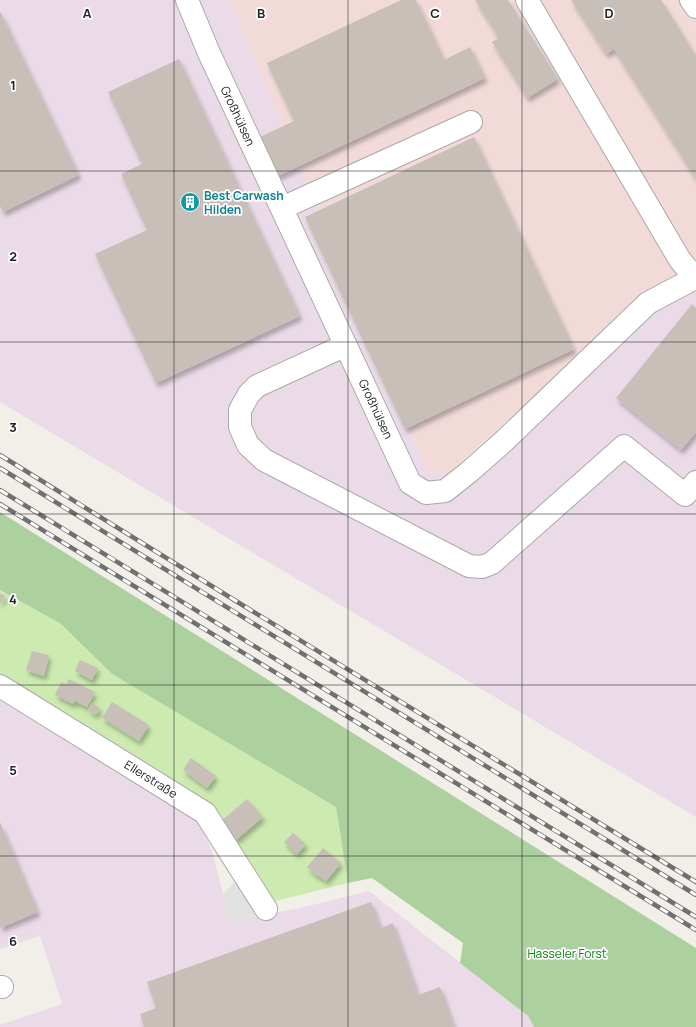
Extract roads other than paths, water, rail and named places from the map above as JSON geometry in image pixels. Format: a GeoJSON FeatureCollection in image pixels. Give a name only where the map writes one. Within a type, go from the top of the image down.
{"type":"FeatureCollection","features":[{"type":"Feature","properties":{"kind":"street","name":"Großhülsen"},"geometry":{"type":"LineString","coordinates":[[187,0],[209,53],[410,483],[426,493],[445,491],[469,472],[504,441],[534,406],[633,310],[696,278]]}},
{"type":"Feature","properties":{"kind":"street"},"geometry":{"type":"LineString","coordinates":[[526,0],[680,260],[696,278]]}},
{"type":"Feature","properties":{"kind":"street"},"geometry":{"type":"LineString","coordinates":[[691,0],[696,7]]}},
{"type":"Feature","properties":{"kind":"street"},"geometry":{"type":"LineString","coordinates":[[282,208],[471,122]]}},
{"type":"Feature","properties":{"kind":"street"},"geometry":{"type":"LineString","coordinates":[[346,345],[257,386],[249,394],[240,410],[240,427],[248,445],[264,460],[470,566],[482,567],[492,563],[624,446],[685,495],[696,482]]}},
{"type":"Feature","properties":{"kind":"street","name":"Ellerstraße"},"geometry":{"type":"LineString","coordinates":[[0,686],[81,735],[205,814],[266,909]]}},
{"type":"Feature","properties":{"kind":"railway"},"geometry":{"type":"LineString","coordinates":[[0,455],[696,882]]}},
{"type":"Feature","properties":{"kind":"railway"},"geometry":{"type":"LineString","coordinates":[[0,468],[696,895]]}},
{"type":"Feature","properties":{"kind":"railway"},"geometry":{"type":"LineString","coordinates":[[0,490],[696,917]]}},
{"type":"Feature","properties":{"kind":"railway"},"geometry":{"type":"LineString","coordinates":[[0,504],[696,930]]}},
{"type":"Feature","properties":{"kind":"place","name":"Best Carwash Hilden"},"geometry":{"type":"Point","coordinates":[190,202]}},
{"type":"Feature","properties":{"kind":"park label","name":"Hasseler Forst"},"geometry":{"type":"Point","coordinates":[567,953]}}]}
